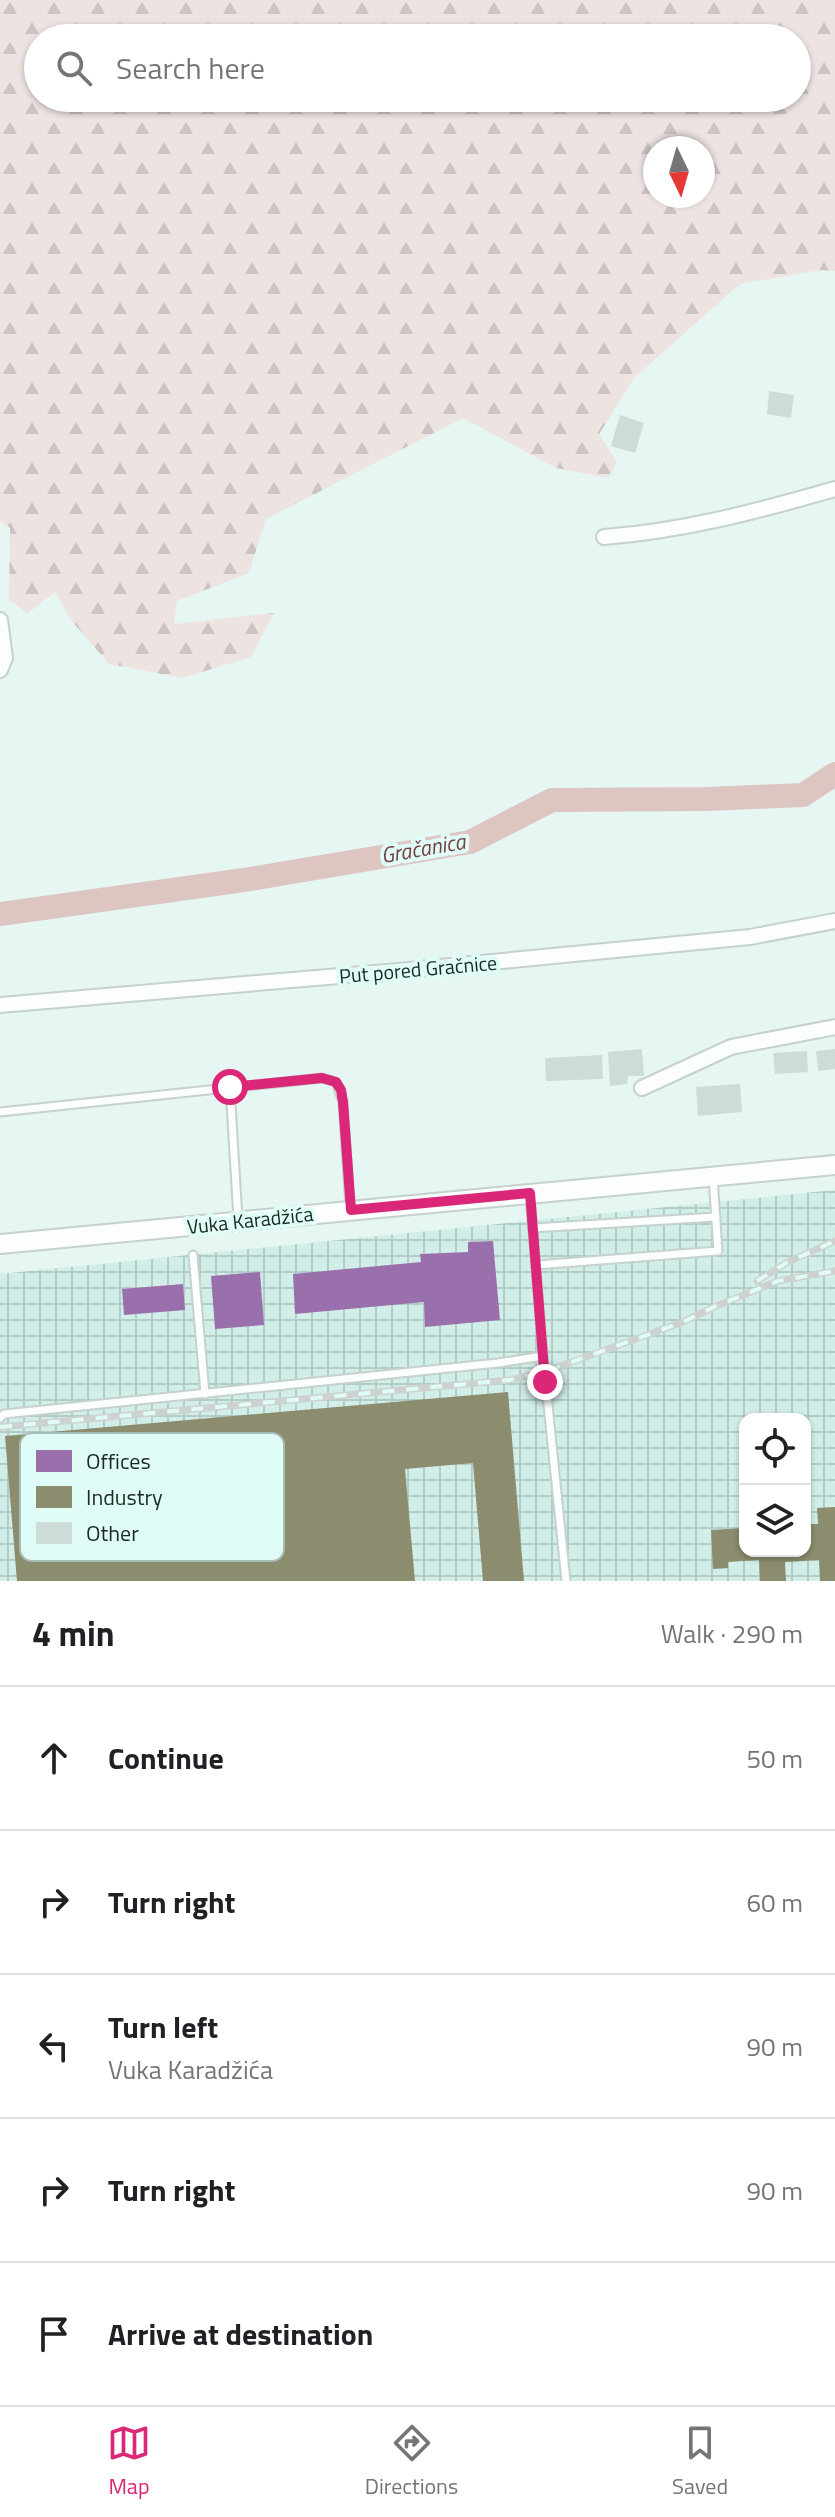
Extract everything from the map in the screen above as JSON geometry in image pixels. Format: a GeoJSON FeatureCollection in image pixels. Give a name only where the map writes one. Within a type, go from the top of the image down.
{"type":"FeatureCollection","features":[{"type":"Feature","properties":{"kind":"street"},"geometry":{"type":"LineString","coordinates":[[604,537],[686,527],[743,515],[835,489]]}},
{"type":"Feature","properties":{"kind":"street"},"geometry":{"type":"LineString","coordinates":[[0,620],[5,658],[0,670]]}},
{"type":"Feature","properties":{"kind":"street","name":"Put pored Gračnice"},"geometry":{"type":"LineString","coordinates":[[0,1005],[750,937],[835,921]]}},
{"type":"Feature","properties":{"kind":"street"},"geometry":{"type":"LineString","coordinates":[[642,1088],[731,1047],[835,1027]]}},
{"type":"Feature","properties":{"kind":"street","name":"Vuka Karadžića"},"geometry":{"type":"LineString","coordinates":[[0,1244],[835,1165]]}},
{"type":"Feature","properties":{"kind":"lane"},"geometry":{"type":"LineString","coordinates":[[0,1112],[322,1078],[336,1082],[341,1090],[351,1210]]}},
{"type":"Feature","properties":{"kind":"lane"},"geometry":{"type":"LineString","coordinates":[[230,1087],[238,1221]]}},
{"type":"Feature","properties":{"kind":"lane"},"geometry":{"type":"LineString","coordinates":[[536,1265],[718,1251],[713,1176]]}},
{"type":"Feature","properties":{"kind":"lane"},"geometry":{"type":"LineString","coordinates":[[530,1193],[566,1581]]}},
{"type":"Feature","properties":{"kind":"lane"},"geometry":{"type":"LineString","coordinates":[[532,1228],[716,1217]]}},
{"type":"Feature","properties":{"kind":"lane"},"geometry":{"type":"LineString","coordinates":[[193,1255],[205,1394]]}},
{"type":"Feature","properties":{"kind":"lane"},"geometry":{"type":"LineString","coordinates":[[0,1418],[4,1414],[543,1356]]}},
{"type":"Feature","properties":{"kind":"shaded area"},"geometry":{"type":"Polygon","coordinates":[[[835,1190],[835,1581],[0,1581],[0,1274],[835,1190]]]}},
{"type":"Feature","properties":{"kind":"green space"},"geometry":{"type":"Polygon","coordinates":[[[0,0],[835,0],[835,271],[821,270],[740,284],[634,378],[599,434],[617,462],[608,478],[556,468],[463,418],[266,519],[249,573],[177,601],[174,624],[274,613],[251,657],[182,678],[109,664],[71,620],[55,592],[27,614],[9,599],[10,528],[0,521],[0,0]]]}},
{"type":"Feature","properties":{"kind":"building: Offices"},"geometry":{"type":"Polygon","coordinates":[[[493,1241],[500,1320],[425,1327],[424,1302],[295,1314],[293,1274],[421,1262],[420,1254],[468,1252],[468,1242],[493,1241]]]}},
{"type":"Feature","properties":{"kind":"building: Offices"},"geometry":{"type":"Polygon","coordinates":[[[260,1272],[264,1325],[215,1329],[211,1276],[260,1272]]]}},
{"type":"Feature","properties":{"kind":"building: Offices"},"geometry":{"type":"Polygon","coordinates":[[[183,1284],[185,1310],[124,1315],[122,1289],[183,1284]]]}},
{"type":"Feature","properties":{"kind":"building: Industry"},"geometry":{"type":"Polygon","coordinates":[[[508,1392],[524,1581],[483,1581],[473,1463],[405,1469],[415,1581],[17,1581],[5,1436],[20,1435],[20,1561],[284,1561],[284,1433],[39,1433],[508,1392]]]}},
{"type":"Feature","properties":{"kind":"building: Industry"},"geometry":{"type":"Polygon","coordinates":[[[835,1507],[835,1581],[820,1581],[819,1560],[785,1562],[786,1581],[760,1581],[759,1560],[728,1562],[728,1568],[713,1569],[711,1530],[739,1528],[739,1557],[811,1557],[811,1524],[818,1524],[817,1508],[835,1507]]]}},
{"type":"Feature","properties":{"kind":"building: Other"},"geometry":{"type":"Polygon","coordinates":[[[769,391],[794,395],[791,418],[767,414],[769,391]]]}},
{"type":"Feature","properties":{"kind":"building: Other"},"geometry":{"type":"Polygon","coordinates":[[[620,415],[644,423],[635,453],[611,446],[620,415]]]}},
{"type":"Feature","properties":{"kind":"building: Other"},"geometry":{"type":"Polygon","coordinates":[[[642,1049],[644,1076],[628,1076],[627,1084],[610,1086],[608,1052],[642,1049]]]}},
{"type":"Feature","properties":{"kind":"building: Other"},"geometry":{"type":"Polygon","coordinates":[[[835,1049],[835,1069],[818,1071],[816,1051],[835,1049]]]}},
{"type":"Feature","properties":{"kind":"building: Other"},"geometry":{"type":"Polygon","coordinates":[[[807,1051],[808,1072],[775,1074],[773,1053],[807,1051]]]}},
{"type":"Feature","properties":{"kind":"building: Other"},"geometry":{"type":"Polygon","coordinates":[[[602,1055],[603,1079],[546,1081],[545,1058],[602,1055]]]}},
{"type":"Feature","properties":{"kind":"building: Other"},"geometry":{"type":"Polygon","coordinates":[[[740,1084],[742,1112],[698,1116],[696,1087],[740,1084]]]}},
{"type":"Feature","properties":{"kind":"waterway","name":"Gračanica"},"geometry":{"type":"LineString","coordinates":[[0,914],[244,880],[470,842],[552,800],[803,795],[835,774]]}},
{"type":"Feature","properties":{"kind":"railway"},"geometry":{"type":"LineString","coordinates":[[757,1281],[786,1263],[835,1241]]}},
{"type":"Feature","properties":{"kind":"railway"},"geometry":{"type":"LineString","coordinates":[[0,1427],[510,1380],[544,1372],[683,1322],[778,1281],[835,1271]]}},
{"type":"Feature","properties":{"kind":"route"},"geometry":{"type":"LineString","coordinates":[[230,1087],[322,1078],[336,1082],[343,1102],[351,1210],[530,1193],[545,1382]]}}]}
